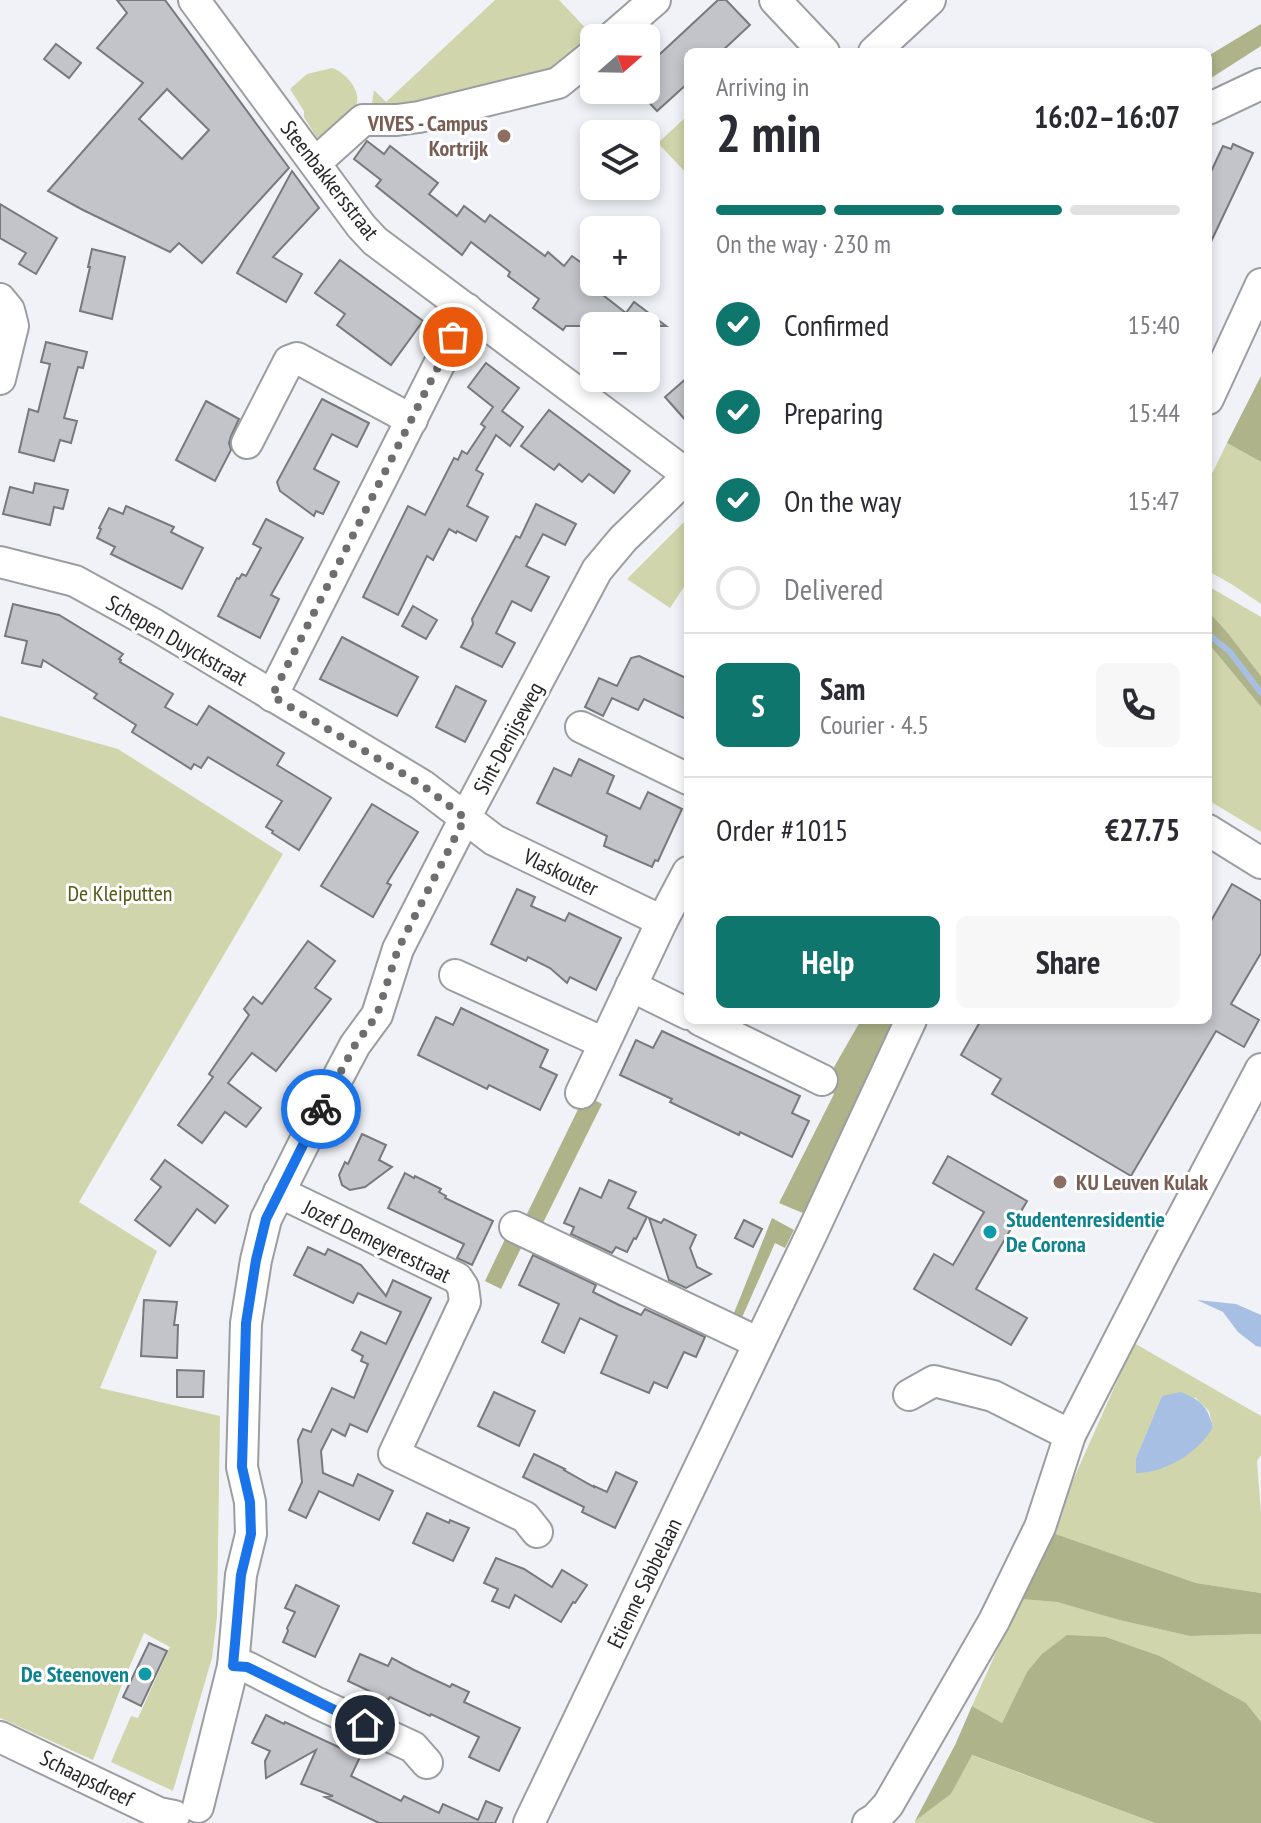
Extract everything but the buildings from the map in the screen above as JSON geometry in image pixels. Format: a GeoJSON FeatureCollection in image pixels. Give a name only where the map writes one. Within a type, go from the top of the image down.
{"type":"FeatureCollection","features":[{"type":"Feature","properties":{"kind":"street","name":"Steenbakkersstraat"},"geometry":{"type":"LineString","coordinates":[[194,0],[375,241],[684,472]]}},
{"type":"Feature","properties":{"kind":"street"},"geometry":{"type":"LineString","coordinates":[[627,24],[655,0]]}},
{"type":"Feature","properties":{"kind":"street"},"geometry":{"type":"LineString","coordinates":[[775,0],[820,48]]}},
{"type":"Feature","properties":{"kind":"street"},"geometry":{"type":"LineString","coordinates":[[878,48],[930,0]]}},
{"type":"Feature","properties":{"kind":"street"},"geometry":{"type":"LineString","coordinates":[[315,163],[363,120],[419,117],[558,83],[580,65]]}},
{"type":"Feature","properties":{"kind":"street"},"geometry":{"type":"LineString","coordinates":[[1212,107],[1261,84]]}},
{"type":"Feature","properties":{"kind":"street"},"geometry":{"type":"LineString","coordinates":[[1212,390],[1261,284]]}},
{"type":"Feature","properties":{"kind":"street"},"geometry":{"type":"LineString","coordinates":[[0,299],[9,310],[13,326],[0,379]]}},
{"type":"Feature","properties":{"kind":"street"},"geometry":{"type":"LineString","coordinates":[[272,696],[467,309]]}},
{"type":"Feature","properties":{"kind":"street"},"geometry":{"type":"LineString","coordinates":[[247,443],[289,361],[297,358],[412,420]]}},
{"type":"Feature","properties":{"kind":"street","name":"Sint-Denijseweg"},"geometry":{"type":"LineString","coordinates":[[189,1817],[233,1666],[241,1575],[251,1534],[250,1502],[242,1467],[246,1323],[266,1219],[355,1045],[377,1015],[398,949],[597,570],[623,539],[684,479]]}},
{"type":"Feature","properties":{"kind":"street","name":"Schepen Duyckstraat"},"geometry":{"type":"LineString","coordinates":[[0,562],[75,581],[155,625],[422,785],[465,818]]}},
{"type":"Feature","properties":{"kind":"street"},"geometry":{"type":"LineString","coordinates":[[581,727],[684,777]]}},
{"type":"Feature","properties":{"kind":"street","name":"Vlaskouter"},"geometry":{"type":"LineString","coordinates":[[465,818],[494,840],[662,921]]}},
{"type":"Feature","properties":{"kind":"street"},"geometry":{"type":"LineString","coordinates":[[1212,832],[1261,863]]}},
{"type":"Feature","properties":{"kind":"street"},"geometry":{"type":"LineString","coordinates":[[581,1093],[684,880]]}},
{"type":"Feature","properties":{"kind":"street"},"geometry":{"type":"LineString","coordinates":[[455,975],[604,1043]]}},
{"type":"Feature","properties":{"kind":"street"},"geometry":{"type":"LineString","coordinates":[[631,986],[684,1012]]}},
{"type":"Feature","properties":{"kind":"street"},"geometry":{"type":"LineString","coordinates":[[708,1024],[822,1080]]}},
{"type":"Feature","properties":{"kind":"street","name":"Etienne Sabbelaan"},"geometry":{"type":"LineString","coordinates":[[529,1823],[909,1024]]}},
{"type":"Feature","properties":{"kind":"street"},"geometry":{"type":"LineString","coordinates":[[868,1823],[888,1805],[994,1621],[1040,1527],[1070,1435],[1261,1069]]}},
{"type":"Feature","properties":{"kind":"street","name":"Jozef Demeyerestraat"},"geometry":{"type":"LineString","coordinates":[[279,1192],[457,1278],[463,1287],[465,1302],[394,1454],[525,1517],[537,1532]]}},
{"type":"Feature","properties":{"kind":"street"},"geometry":{"type":"LineString","coordinates":[[515,1227],[759,1343]]}},
{"type":"Feature","properties":{"kind":"street"},"geometry":{"type":"LineString","coordinates":[[909,1395],[934,1381],[946,1383],[993,1396],[1070,1435]]}},
{"type":"Feature","properties":{"kind":"street"},"geometry":{"type":"LineString","coordinates":[[233,1666],[247,1667],[413,1747],[427,1763]]}},
{"type":"Feature","properties":{"kind":"street","name":"Schaapsdreef"},"geometry":{"type":"LineString","coordinates":[[0,1737],[159,1813],[189,1817]]}},
{"type":"Feature","properties":{"kind":"green space"},"geometry":{"type":"Polygon","coordinates":[[[495,0],[559,0],[582,24],[580,51],[547,79],[383,114],[372,103],[374,90],[386,102],[495,0]]]}},
{"type":"Feature","properties":{"kind":"green space"},"geometry":{"type":"Polygon","coordinates":[[[1261,24],[1261,46],[1212,77],[1212,54],[1261,24]]]}},
{"type":"Feature","properties":{"kind":"green space"},"geometry":{"type":"Polygon","coordinates":[[[332,68],[353,85],[357,104],[332,131],[317,138],[290,89],[307,74],[332,68]]]}},
{"type":"Feature","properties":{"kind":"green space"},"geometry":{"type":"Polygon","coordinates":[[[684,119],[684,171],[660,145],[660,141],[684,119]]]}},
{"type":"Feature","properties":{"kind":"green space"},"geometry":{"type":"Polygon","coordinates":[[[1261,376],[1261,462],[1227,443],[1261,376]]]}},
{"type":"Feature","properties":{"kind":"green space"},"geometry":{"type":"Polygon","coordinates":[[[1227,443],[1261,462],[1261,604],[1212,573],[1212,474],[1227,443]]]}},
{"type":"Feature","properties":{"kind":"green space"},"geometry":{"type":"Polygon","coordinates":[[[684,522],[684,587],[670,608],[627,579],[684,522]]]}},
{"type":"Feature","properties":{"kind":"green space"},"geometry":{"type":"Polygon","coordinates":[[[1212,588],[1261,617],[1261,676],[1212,615],[1212,588]]]}},
{"type":"Feature","properties":{"kind":"green space"},"geometry":{"type":"Polygon","coordinates":[[[1212,615],[1261,676],[1261,707],[1212,648],[1212,615]]]}},
{"type":"Feature","properties":{"kind":"green space"},"geometry":{"type":"Polygon","coordinates":[[[1212,648],[1261,707],[1261,832],[1212,802],[1212,648]]]}},
{"type":"Feature","properties":{"kind":"green space","name":"De Kleiputten"},"geometry":{"type":"Polygon","coordinates":[[[0,716],[118,749],[283,854],[79,1202],[157,1251],[100,1388],[220,1416],[217,1617],[212,1658],[173,1791],[111,1762],[131,1716],[138,1718],[170,1647],[144,1633],[93,1760],[0,1718],[0,716]]]}},
{"type":"Feature","properties":{"kind":"green space"},"geometry":{"type":"Polygon","coordinates":[[[859,1024],[898,1024],[805,1214],[779,1203],[834,1094],[822,1088],[859,1024]]]}},
{"type":"Feature","properties":{"kind":"green space"},"geometry":{"type":"Polygon","coordinates":[[[585,1095],[602,1104],[541,1227],[525,1218],[585,1095]]]}},
{"type":"Feature","properties":{"kind":"green space"},"geometry":{"type":"Polygon","coordinates":[[[772,1218],[794,1230],[785,1248],[775,1243],[740,1322],[732,1318],[772,1218]]]}},
{"type":"Feature","properties":{"kind":"green space"},"geometry":{"type":"Polygon","coordinates":[[[506,1237],[523,1244],[501,1289],[485,1281],[506,1237]]]}},
{"type":"Feature","properties":{"kind":"green space"},"geometry":{"type":"Polygon","coordinates":[[[1134,1343],[1261,1416],[1261,1455],[1257,1461],[1261,1513],[1261,1593],[1196,1583],[1050,1532],[1134,1343]],[[1162,1396],[1136,1458],[1163,1468],[1203,1440],[1213,1427],[1209,1411],[1196,1398],[1162,1396]]]}},
{"type":"Feature","properties":{"kind":"green space"},"geometry":{"type":"Polygon","coordinates":[[[1050,1532],[1196,1583],[1261,1593],[1261,1634],[1190,1636],[1057,1602],[1020,1599],[1050,1532]]]}},
{"type":"Feature","properties":{"kind":"green space"},"geometry":{"type":"Polygon","coordinates":[[[1020,1599],[1057,1602],[1190,1636],[1261,1634],[1261,1722],[1246,1703],[1160,1656],[1106,1637],[1027,1672],[1002,1723],[972,1706],[1020,1599]]]}},
{"type":"Feature","properties":{"kind":"green space"},"geometry":{"type":"Polygon","coordinates":[[[1067,1635],[1106,1637],[1160,1656],[1246,1703],[1261,1722],[1261,1823],[1155,1823],[972,1755],[951,1794],[915,1821],[972,1706],[1002,1723],[1027,1672],[1042,1654],[1067,1635]]]}},
{"type":"Feature","properties":{"kind":"green space"},"geometry":{"type":"Polygon","coordinates":[[[971,1755],[1155,1823],[915,1823],[951,1794],[971,1755]]]}},
{"type":"Feature","properties":{"kind":"water"},"geometry":{"type":"Polygon","coordinates":[[[1197,1300],[1236,1304],[1261,1315],[1261,1347],[1238,1332],[1223,1312],[1197,1300]]]}},
{"type":"Feature","properties":{"kind":"water"},"geometry":{"type":"Polygon","coordinates":[[[1181,1392],[1202,1405],[1213,1427],[1190,1453],[1170,1465],[1136,1473],[1136,1458],[1162,1396],[1181,1392]]]}},
{"type":"Feature","properties":{"kind":"waterway"},"geometry":{"type":"LineString","coordinates":[[1212,637],[1230,652],[1261,693]]}},
{"type":"Feature","properties":{"kind":"way so far"},"geometry":{"type":"LineString","coordinates":[[321,1109],[355,1045],[377,1015],[398,949],[465,818],[422,785],[272,696],[453,337]]}},
{"type":"Feature","properties":{"kind":"place","name":"VIVES - Campus Kortrijk"},"geometry":{"type":"Point","coordinates":[504,136]}},
{"type":"Feature","properties":{"kind":"place","name":"KU Leuven Kulak"},"geometry":{"type":"Point","coordinates":[1060,1182]}},
{"type":"Feature","properties":{"kind":"place","name":"Studentenresidentie De Corona"},"geometry":{"type":"Point","coordinates":[990,1232]}},
{"type":"Feature","properties":{"kind":"place","name":"De Steenoven"},"geometry":{"type":"Point","coordinates":[145,1674]}},
{"type":"Feature","properties":{"kind":"route"},"geometry":{"type":"LineString","coordinates":[[321,1109],[266,1219],[246,1323],[242,1467],[250,1502],[251,1534],[241,1575],[233,1666],[247,1667],[365,1725]]}}]}
